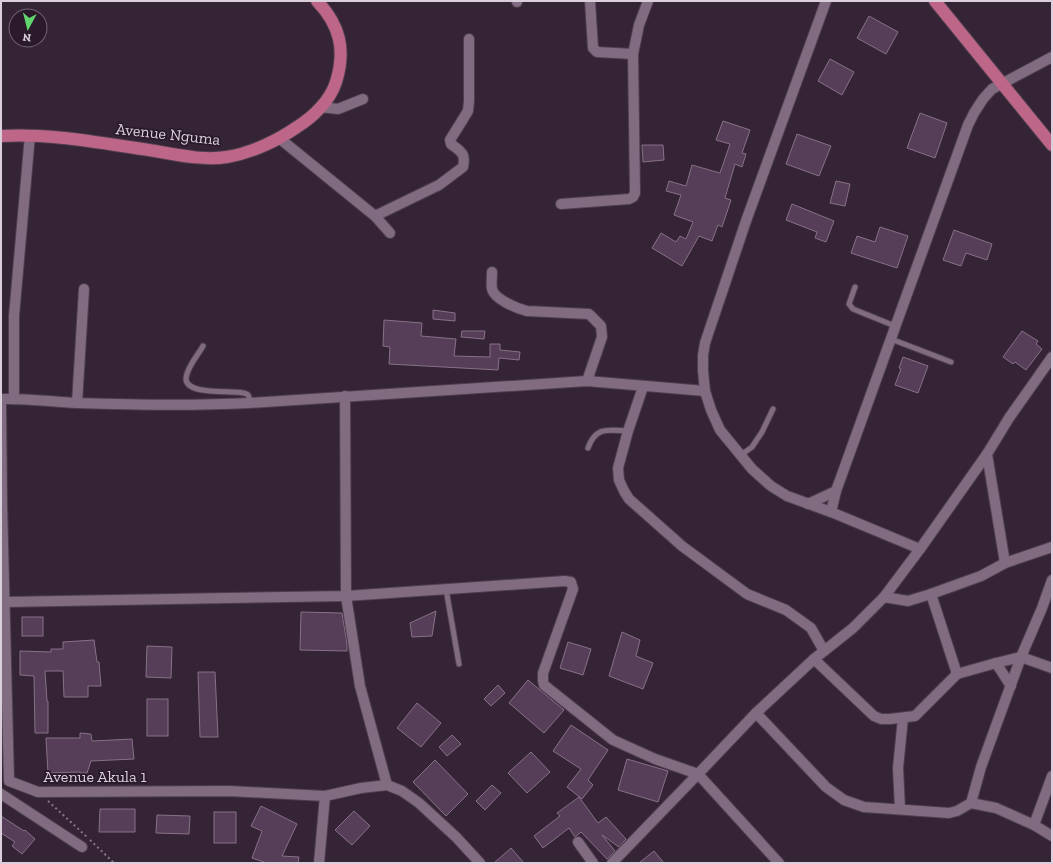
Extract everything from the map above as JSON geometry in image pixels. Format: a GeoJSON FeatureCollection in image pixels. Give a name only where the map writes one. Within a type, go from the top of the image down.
{"type":"FeatureCollection","features":[{"type":"Feature","properties":{"kind":"main road","name":"Avenue Nguma"},"geometry":{"type":"LineString","coordinates":[[1,136],[30,135],[83,140],[176,155],[206,158],[228,157],[253,150],[279,138],[306,121],[329,96],[335,83],[340,55],[340,39],[332,20],[317,1]]}},
{"type":"Feature","properties":{"kind":"main road"},"geometry":{"type":"LineString","coordinates":[[935,1],[1052,145]]}},
{"type":"Feature","properties":{"kind":"street"},"geometry":{"type":"LineString","coordinates":[[590,1],[594,50],[597,52],[633,54]]}},
{"type":"Feature","properties":{"kind":"street"},"geometry":{"type":"LineString","coordinates":[[561,204],[629,200],[635,193],[633,54],[639,25],[648,1]]}},
{"type":"Feature","properties":{"kind":"street"},"geometry":{"type":"LineString","coordinates":[[826,1],[746,221],[705,343],[703,355],[705,391],[711,410],[720,430],[752,469],[771,486],[787,496],[831,512],[920,549]]}},
{"type":"Feature","properties":{"kind":"street"},"geometry":{"type":"LineString","coordinates":[[374,216],[439,186],[463,167],[465,158],[462,152],[451,144],[450,140],[468,111],[469,39]]}},
{"type":"Feature","properties":{"kind":"street"},"geometry":{"type":"LineString","coordinates":[[831,512],[836,491],[968,125],[983,99],[992,90],[1052,57]]}},
{"type":"Feature","properties":{"kind":"street"},"geometry":{"type":"LineString","coordinates":[[320,107],[338,109],[363,99]]}},
{"type":"Feature","properties":{"kind":"street"},"geometry":{"type":"LineString","coordinates":[[14,398],[14,316],[30,135]]}},
{"type":"Feature","properties":{"kind":"street"},"geometry":{"type":"LineString","coordinates":[[279,138],[374,216],[390,233]]}},
{"type":"Feature","properties":{"kind":"street"},"geometry":{"type":"LineString","coordinates":[[492,272],[492,287],[494,294],[519,309],[527,311],[589,314],[601,326],[602,337],[587,381]]}},
{"type":"Feature","properties":{"kind":"street"},"geometry":{"type":"LineString","coordinates":[[77,402],[84,289]]}},
{"type":"Feature","properties":{"kind":"street"},"geometry":{"type":"LineString","coordinates":[[612,863],[756,713],[824,650],[853,628],[884,597],[987,454],[1009,418],[1052,357]]}},
{"type":"Feature","properties":{"kind":"street"},"geometry":{"type":"LineString","coordinates":[[1,399],[14,398],[77,402],[198,405],[587,381],[643,387],[705,391]]}},
{"type":"Feature","properties":{"kind":"street"},"geometry":{"type":"LineString","coordinates":[[643,387],[628,431],[618,468],[619,480],[629,499],[682,546],[747,594],[786,610],[811,628],[824,650]]}},
{"type":"Feature","properties":{"kind":"street"},"geometry":{"type":"LineString","coordinates":[[345,396],[346,596],[360,686],[387,785],[402,791],[419,803],[456,837],[480,863]]}},
{"type":"Feature","properties":{"kind":"street"},"geometry":{"type":"LineString","coordinates":[[1,405],[4,602],[9,780],[2,794],[82,847]]}},
{"type":"Feature","properties":{"kind":"street"},"geometry":{"type":"LineString","coordinates":[[987,454],[1005,563]]}},
{"type":"Feature","properties":{"kind":"street"},"geometry":{"type":"LineString","coordinates":[[808,504],[836,491]]}},
{"type":"Feature","properties":{"kind":"street"},"geometry":{"type":"LineString","coordinates":[[884,597],[908,601],[981,576],[1005,563],[1052,547]]}},
{"type":"Feature","properties":{"kind":"street"},"geometry":{"type":"LineString","coordinates":[[971,803],[981,767],[1021,658],[1052,580]]}},
{"type":"Feature","properties":{"kind":"street"},"geometry":{"type":"LineString","coordinates":[[4,602],[346,596],[564,581],[571,582],[573,589],[543,673],[544,685],[613,740],[655,759],[698,774],[779,863]]}},
{"type":"Feature","properties":{"kind":"street"},"geometry":{"type":"LineString","coordinates":[[931,594],[957,674]]}},
{"type":"Feature","properties":{"kind":"street"},"geometry":{"type":"LineString","coordinates":[[814,659],[874,716],[882,719],[915,716],[957,674],[996,663],[1021,658],[1052,668]]}},
{"type":"Feature","properties":{"kind":"street"},"geometry":{"type":"LineString","coordinates":[[996,663],[1011,686]]}},
{"type":"Feature","properties":{"kind":"street"},"geometry":{"type":"LineString","coordinates":[[756,713],[826,787],[844,800],[864,807],[949,813],[957,811],[971,803],[996,808],[1034,825],[1052,836]]}},
{"type":"Feature","properties":{"kind":"street"},"geometry":{"type":"LineString","coordinates":[[900,809],[898,768],[903,718]]}},
{"type":"Feature","properties":{"kind":"street"},"geometry":{"type":"LineString","coordinates":[[1034,825],[1052,776]]}},
{"type":"Feature","properties":{"kind":"street","name":"Avenue Akula 1"},"geometry":{"type":"LineString","coordinates":[[9,780],[38,792],[229,791],[325,796],[361,788],[387,785]]}},
{"type":"Feature","properties":{"kind":"street"},"geometry":{"type":"LineString","coordinates":[[319,863],[325,796]]}},
{"type":"Feature","properties":{"kind":"street"},"geometry":{"type":"LineString","coordinates":[[578,842],[593,863]]}},
{"type":"Feature","properties":{"kind":"lane"},"geometry":{"type":"LineString","coordinates":[[855,287],[849,304],[853,309],[895,326]]}},
{"type":"Feature","properties":{"kind":"lane"},"geometry":{"type":"LineString","coordinates":[[891,339],[951,362]]}},
{"type":"Feature","properties":{"kind":"lane"},"geometry":{"type":"LineString","coordinates":[[204,346],[188,372],[186,380],[187,384],[205,390],[218,392],[243,392],[249,396],[249,403]]}},
{"type":"Feature","properties":{"kind":"lane"},"geometry":{"type":"LineString","coordinates":[[741,455],[752,447],[762,432],[773,409]]}},
{"type":"Feature","properties":{"kind":"lane"},"geometry":{"type":"LineString","coordinates":[[588,448],[592,438],[601,432],[609,429],[628,431]]}},
{"type":"Feature","properties":{"kind":"lane"},"geometry":{"type":"LineString","coordinates":[[446,589],[459,664]]}},
{"type":"Feature","properties":{"kind":"path"},"geometry":{"type":"LineString","coordinates":[[38,792],[114,863]]}},
{"type":"Feature","properties":{"kind":"building"},"geometry":{"type":"Polygon","coordinates":[[[869,16],[898,32],[886,54],[857,38],[869,16]]]}},
{"type":"Feature","properties":{"kind":"building"},"geometry":{"type":"Polygon","coordinates":[[[830,59],[854,72],[842,95],[818,81],[830,59]]]}},
{"type":"Feature","properties":{"kind":"building"},"geometry":{"type":"Polygon","coordinates":[[[920,113],[947,123],[935,158],[907,148],[920,113]]]}},
{"type":"Feature","properties":{"kind":"building"},"geometry":{"type":"Polygon","coordinates":[[[723,121],[750,130],[742,153],[746,154],[742,167],[735,164],[725,198],[731,200],[722,227],[718,225],[712,241],[699,236],[682,266],[652,248],[661,233],[676,242],[680,236],[686,239],[693,222],[674,215],[681,195],[666,191],[669,181],[686,186],[692,165],[720,173],[730,144],[716,140],[723,121]]]}},
{"type":"Feature","properties":{"kind":"building"},"geometry":{"type":"Polygon","coordinates":[[[797,134],[831,146],[819,176],[786,164],[797,134]]]}},
{"type":"Feature","properties":{"kind":"building"},"geometry":{"type":"Polygon","coordinates":[[[642,145],[663,145],[664,160],[643,162],[642,145]]]}},
{"type":"Feature","properties":{"kind":"building"},"geometry":{"type":"Polygon","coordinates":[[[836,181],[850,184],[845,206],[830,203],[836,181]]]}},
{"type":"Feature","properties":{"kind":"building"},"geometry":{"type":"Polygon","coordinates":[[[792,204],[834,221],[826,242],[815,238],[817,232],[786,220],[792,204]]]}},
{"type":"Feature","properties":{"kind":"building"},"geometry":{"type":"Polygon","coordinates":[[[880,227],[908,236],[897,268],[851,253],[857,236],[875,242],[880,227]]]}},
{"type":"Feature","properties":{"kind":"building"},"geometry":{"type":"Polygon","coordinates":[[[954,230],[992,244],[987,260],[966,253],[961,266],[943,260],[954,230]]]}},
{"type":"Feature","properties":{"kind":"building"},"geometry":{"type":"Polygon","coordinates":[[[433,310],[455,313],[455,321],[433,319],[433,310]]]}},
{"type":"Feature","properties":{"kind":"building"},"geometry":{"type":"Polygon","coordinates":[[[384,320],[422,323],[421,336],[456,339],[454,356],[490,357],[490,344],[500,344],[500,350],[520,352],[519,360],[499,358],[498,370],[389,364],[390,347],[383,346],[384,320]]]}},
{"type":"Feature","properties":{"kind":"building"},"geometry":{"type":"Polygon","coordinates":[[[462,331],[485,331],[484,339],[461,337],[462,331]]]}},
{"type":"Feature","properties":{"kind":"building"},"geometry":{"type":"Polygon","coordinates":[[[1022,331],[1038,341],[1036,344],[1042,349],[1026,370],[1015,362],[1013,364],[1003,357],[1022,331]]]}},
{"type":"Feature","properties":{"kind":"building"},"geometry":{"type":"Polygon","coordinates":[[[903,357],[928,366],[918,393],[895,385],[901,369],[899,368],[903,357]]]}},
{"type":"Feature","properties":{"kind":"building"},"geometry":{"type":"Polygon","coordinates":[[[436,611],[432,636],[412,637],[410,623],[436,611]]]}},
{"type":"Feature","properties":{"kind":"building"},"geometry":{"type":"Polygon","coordinates":[[[301,612],[342,613],[347,651],[300,650],[301,612]]]}},
{"type":"Feature","properties":{"kind":"building"},"geometry":{"type":"Polygon","coordinates":[[[22,617],[43,617],[43,636],[22,636],[22,617]]]}},
{"type":"Feature","properties":{"kind":"building"},"geometry":{"type":"Polygon","coordinates":[[[622,632],[640,640],[636,656],[653,663],[643,689],[609,676],[622,632]]]}},
{"type":"Feature","properties":{"kind":"building"},"geometry":{"type":"Polygon","coordinates":[[[94,640],[97,662],[99,662],[101,686],[88,686],[88,697],[64,697],[63,671],[45,671],[48,701],[48,733],[35,733],[34,676],[20,675],[20,651],[51,652],[51,649],[63,649],[63,642],[94,640]]]}},
{"type":"Feature","properties":{"kind":"building"},"geometry":{"type":"Polygon","coordinates":[[[568,642],[591,649],[583,675],[560,668],[568,642]]]}},
{"type":"Feature","properties":{"kind":"building"},"geometry":{"type":"Polygon","coordinates":[[[147,646],[172,647],[171,678],[146,677],[147,646]]]}},
{"type":"Feature","properties":{"kind":"building"},"geometry":{"type":"Polygon","coordinates":[[[198,672],[215,672],[218,737],[200,737],[198,672]]]}},
{"type":"Feature","properties":{"kind":"building"},"geometry":{"type":"Polygon","coordinates":[[[528,680],[564,710],[544,733],[509,703],[528,680]]]}},
{"type":"Feature","properties":{"kind":"building"},"geometry":{"type":"Polygon","coordinates":[[[498,685],[505,693],[491,706],[484,699],[498,685]]]}},
{"type":"Feature","properties":{"kind":"building"},"geometry":{"type":"Polygon","coordinates":[[[147,699],[168,699],[168,736],[147,736],[147,699]]]}},
{"type":"Feature","properties":{"kind":"building"},"geometry":{"type":"Polygon","coordinates":[[[417,703],[441,723],[421,747],[397,728],[417,703]]]}},
{"type":"Feature","properties":{"kind":"building"},"geometry":{"type":"Polygon","coordinates":[[[571,725],[608,750],[588,780],[593,785],[582,799],[567,787],[581,769],[553,751],[571,725]]]}},
{"type":"Feature","properties":{"kind":"building"},"geometry":{"type":"Polygon","coordinates":[[[80,733],[91,734],[92,741],[132,739],[134,759],[91,761],[87,773],[48,773],[46,738],[80,738],[80,733]]]}},
{"type":"Feature","properties":{"kind":"building"},"geometry":{"type":"Polygon","coordinates":[[[452,735],[461,744],[447,756],[439,747],[452,735]]]}},
{"type":"Feature","properties":{"kind":"building"},"geometry":{"type":"Polygon","coordinates":[[[531,752],[550,772],[527,793],[508,773],[531,752]]]}},
{"type":"Feature","properties":{"kind":"building"},"geometry":{"type":"Polygon","coordinates":[[[627,759],[668,771],[658,802],[618,790],[627,759]]]}},
{"type":"Feature","properties":{"kind":"building"},"geometry":{"type":"Polygon","coordinates":[[[435,760],[468,794],[446,816],[413,782],[435,760]]]}},
{"type":"Feature","properties":{"kind":"building"},"geometry":{"type":"Polygon","coordinates":[[[492,785],[501,793],[485,810],[476,801],[492,785]]]}},
{"type":"Feature","properties":{"kind":"building"},"geometry":{"type":"Polygon","coordinates":[[[579,797],[598,823],[606,817],[626,839],[619,847],[602,835],[615,851],[607,859],[581,832],[575,837],[569,828],[543,848],[534,836],[560,816],[557,813],[579,797]]]}},
{"type":"Feature","properties":{"kind":"building"},"geometry":{"type":"Polygon","coordinates":[[[261,806],[297,824],[282,856],[299,857],[298,863],[267,863],[252,858],[262,831],[251,826],[261,806]]]}},
{"type":"Feature","properties":{"kind":"building"},"geometry":{"type":"Polygon","coordinates":[[[100,809],[135,809],[135,832],[99,832],[100,809]]]}},
{"type":"Feature","properties":{"kind":"building"},"geometry":{"type":"Polygon","coordinates":[[[354,811],[370,826],[352,845],[335,830],[354,811]]]}},
{"type":"Feature","properties":{"kind":"building"},"geometry":{"type":"Polygon","coordinates":[[[214,812],[236,812],[236,843],[214,843],[214,812]]]}},
{"type":"Feature","properties":{"kind":"building"},"geometry":{"type":"Polygon","coordinates":[[[157,815],[190,816],[189,834],[156,833],[157,815]]]}},
{"type":"Feature","properties":{"kind":"building"},"geometry":{"type":"Polygon","coordinates":[[[1,816],[24,831],[25,830],[35,839],[22,854],[12,846],[15,842],[1,833],[1,816]]]}},
{"type":"Feature","properties":{"kind":"building"},"geometry":{"type":"Polygon","coordinates":[[[511,848],[524,863],[494,863],[511,848]]]}},
{"type":"Feature","properties":{"kind":"building"},"geometry":{"type":"Polygon","coordinates":[[[654,851],[664,863],[639,863],[654,851]]]}}]}
